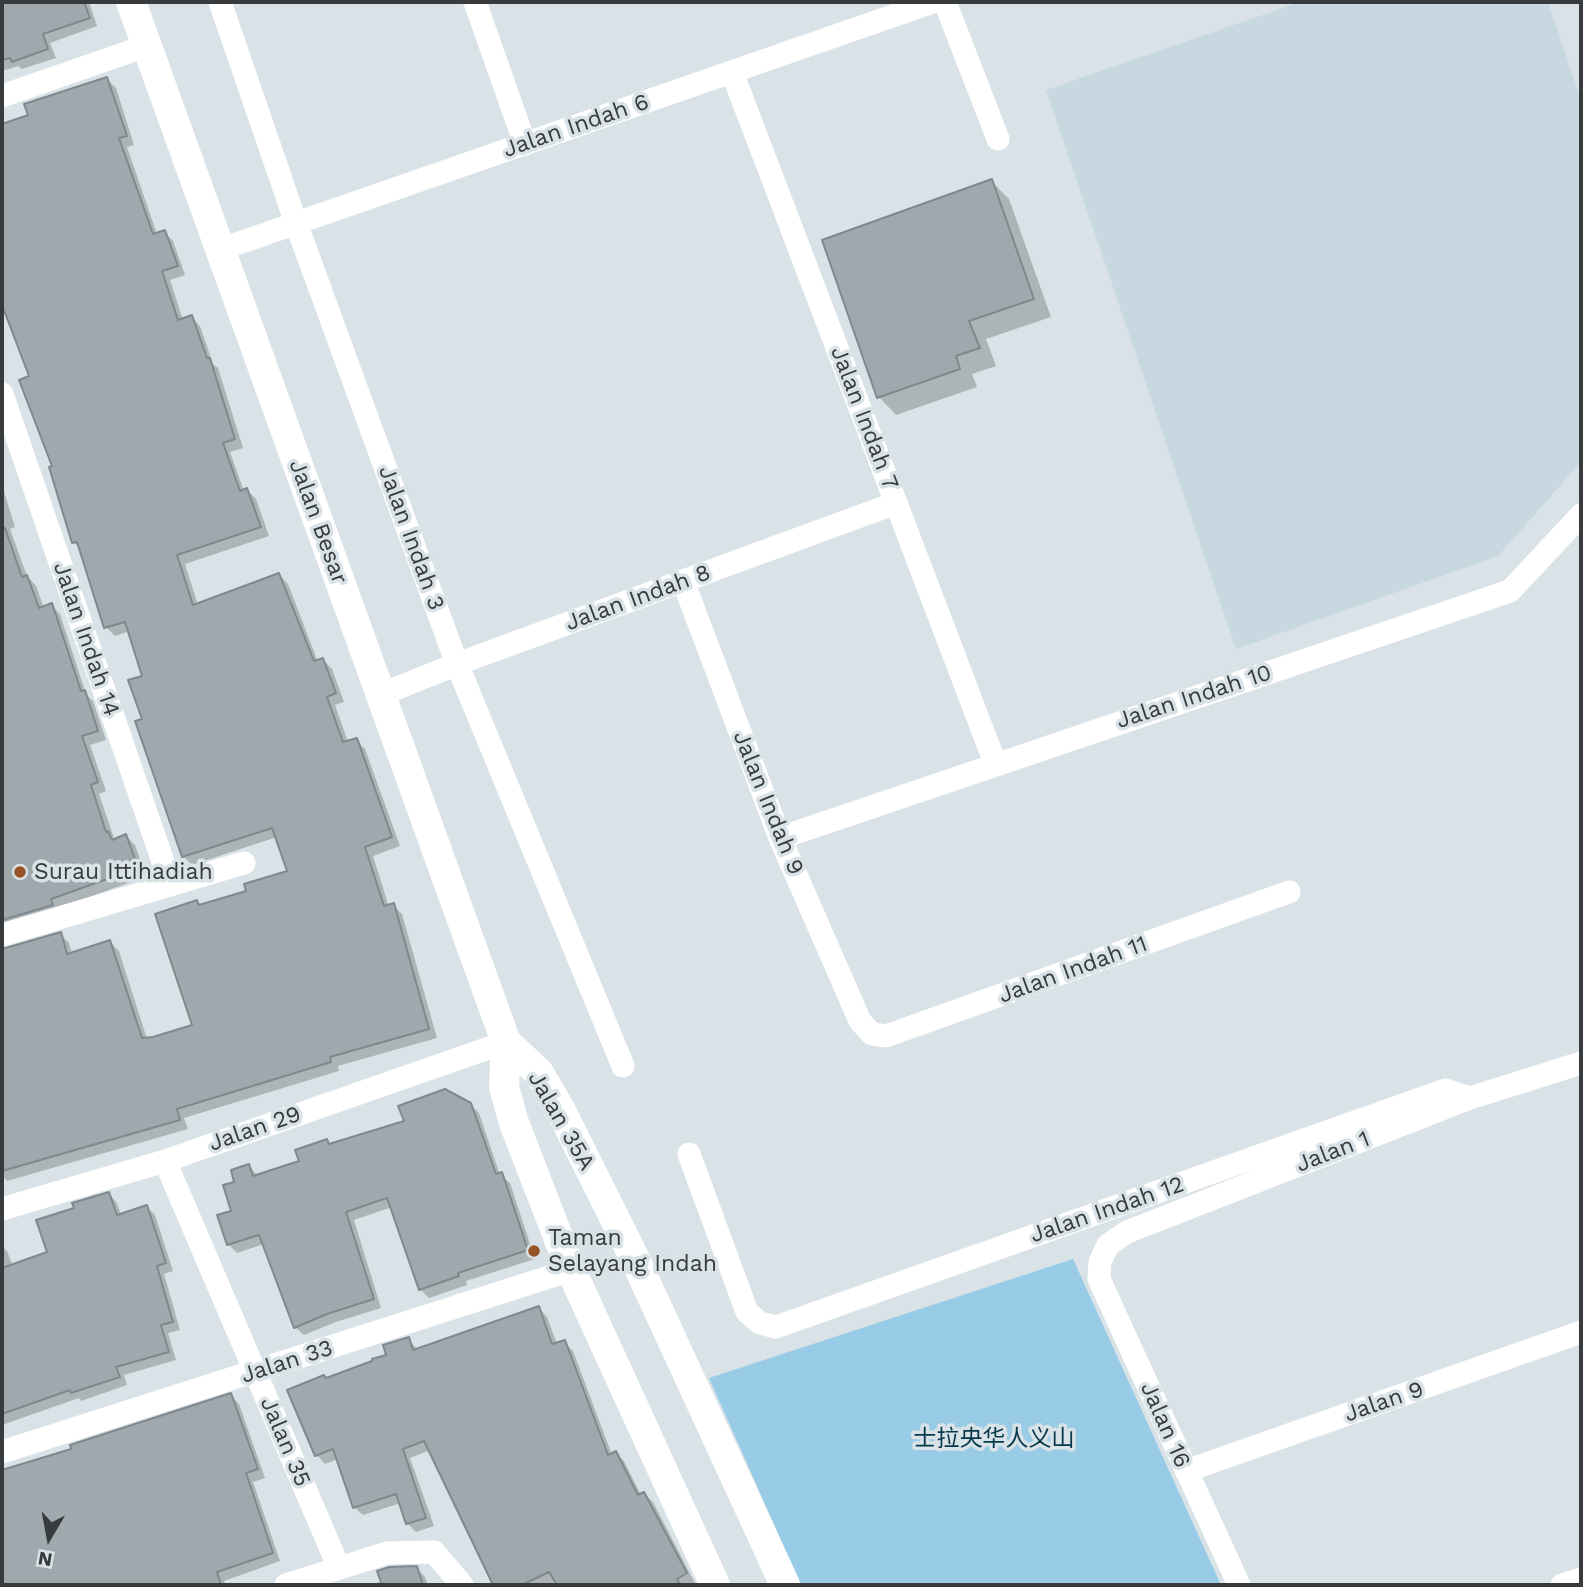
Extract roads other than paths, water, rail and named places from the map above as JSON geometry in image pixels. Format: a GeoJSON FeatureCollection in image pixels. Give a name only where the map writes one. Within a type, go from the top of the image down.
{"type":"FeatureCollection","features":[{"type":"Feature","properties":{"kind":"street","name":"Jalan Besar"},"geometry":{"type":"LineString","coordinates":[[131,2],[506,1042]]}},
{"type":"Feature","properties":{"kind":"street","name":"Jalan Indah 3"},"geometry":{"type":"LineString","coordinates":[[220,2],[296,223],[457,664],[623,1066]]}},
{"type":"Feature","properties":{"kind":"street"},"geometry":{"type":"LineString","coordinates":[[475,2],[525,144]]}},
{"type":"Feature","properties":{"kind":"street","name":"Jalan Indah 6"},"geometry":{"type":"LineString","coordinates":[[219,250],[933,2]]}},
{"type":"Feature","properties":{"kind":"street"},"geometry":{"type":"LineString","coordinates":[[945,2],[999,139]]}},
{"type":"Feature","properties":{"kind":"street"},"geometry":{"type":"LineString","coordinates":[[2,96],[146,46]]}},
{"type":"Feature","properties":{"kind":"street","name":"Jalan Indah 7"},"geometry":{"type":"LineString","coordinates":[[732,72],[995,763]]}},
{"type":"Feature","properties":{"kind":"street","name":"Jalan Indah 14"},"geometry":{"type":"LineString","coordinates":[[2,394],[171,884]]}},
{"type":"Feature","properties":{"kind":"street","name":"Jalan Indah 8"},"geometry":{"type":"LineString","coordinates":[[380,695],[457,664],[896,503]]}},
{"type":"Feature","properties":{"kind":"street","name":"Jalan Indah 10"},"geometry":{"type":"LineString","coordinates":[[780,838],[995,763],[1510,591],[1581,515]]}},
{"type":"Feature","properties":{"kind":"street","name":"Jalan Indah 9"},"geometry":{"type":"LineString","coordinates":[[683,581],[780,838],[860,1021]]}},
{"type":"Feature","properties":{"kind":"street"},"geometry":{"type":"LineString","coordinates":[[2,935],[244,863]]}},
{"type":"Feature","properties":{"kind":"street","name":"Jalan Indah 11"},"geometry":{"type":"LineString","coordinates":[[860,1021],[872,1034],[886,1036],[1289,892]]}},
{"type":"Feature","properties":{"kind":"street","name":"Jalan 29"},"geometry":{"type":"LineString","coordinates":[[2,1209],[164,1161],[506,1042]]}},
{"type":"Feature","properties":{"kind":"street","name":"Jalan 35A"},"geometry":{"type":"LineString","coordinates":[[506,1042],[504,1087],[514,1123],[571,1270],[715,1585]]}},
{"type":"Feature","properties":{"kind":"street","name":"Jalan 35A"},"geometry":{"type":"LineString","coordinates":[[506,1042],[539,1073],[559,1109],[632,1254],[785,1585]]}},
{"type":"Feature","properties":{"kind":"street","name":"Jalan 1"},"geometry":{"type":"LineString","coordinates":[[1100,1262],[1108,1245],[1127,1232],[1470,1098],[1581,1063]]}},
{"type":"Feature","properties":{"kind":"street","name":"Jalan Indah 12"},"geometry":{"type":"LineString","coordinates":[[689,1154],[747,1312],[761,1324],[776,1327],[1445,1090],[1470,1098]]}},
{"type":"Feature","properties":{"kind":"street","name":"Jalan 35"},"geometry":{"type":"LineString","coordinates":[[164,1161],[339,1568]]}},
{"type":"Feature","properties":{"kind":"street","name":"Jalan 16"},"geometry":{"type":"LineString","coordinates":[[1100,1262],[1100,1279],[1238,1585]]}},
{"type":"Feature","properties":{"kind":"street","name":"Jalan 33"},"geometry":{"type":"LineString","coordinates":[[2,1452],[571,1270]]}},
{"type":"Feature","properties":{"kind":"street","name":"Jalan 9"},"geometry":{"type":"LineString","coordinates":[[1186,1471],[1581,1332]]}},
{"type":"Feature","properties":{"kind":"street"},"geometry":{"type":"LineString","coordinates":[[286,1585],[387,1553],[434,1552],[462,1585]]}},
{"type":"Feature","properties":{"kind":"street"},"geometry":{"type":"LineString","coordinates":[[1562,1585],[1581,1578]]}},
{"type":"Feature","properties":{"kind":"place","name":"Surau Ittihadiah"},"geometry":{"type":"Point","coordinates":[20,872]}},
{"type":"Feature","properties":{"kind":"place","name":"Taman Selayang Indah"},"geometry":{"type":"Point","coordinates":[534,1251]}},
{"type":"Feature","properties":{"kind":"park label","name":"士拉央华人义山"},"geometry":{"type":"Point","coordinates":[994,1439]}}]}
